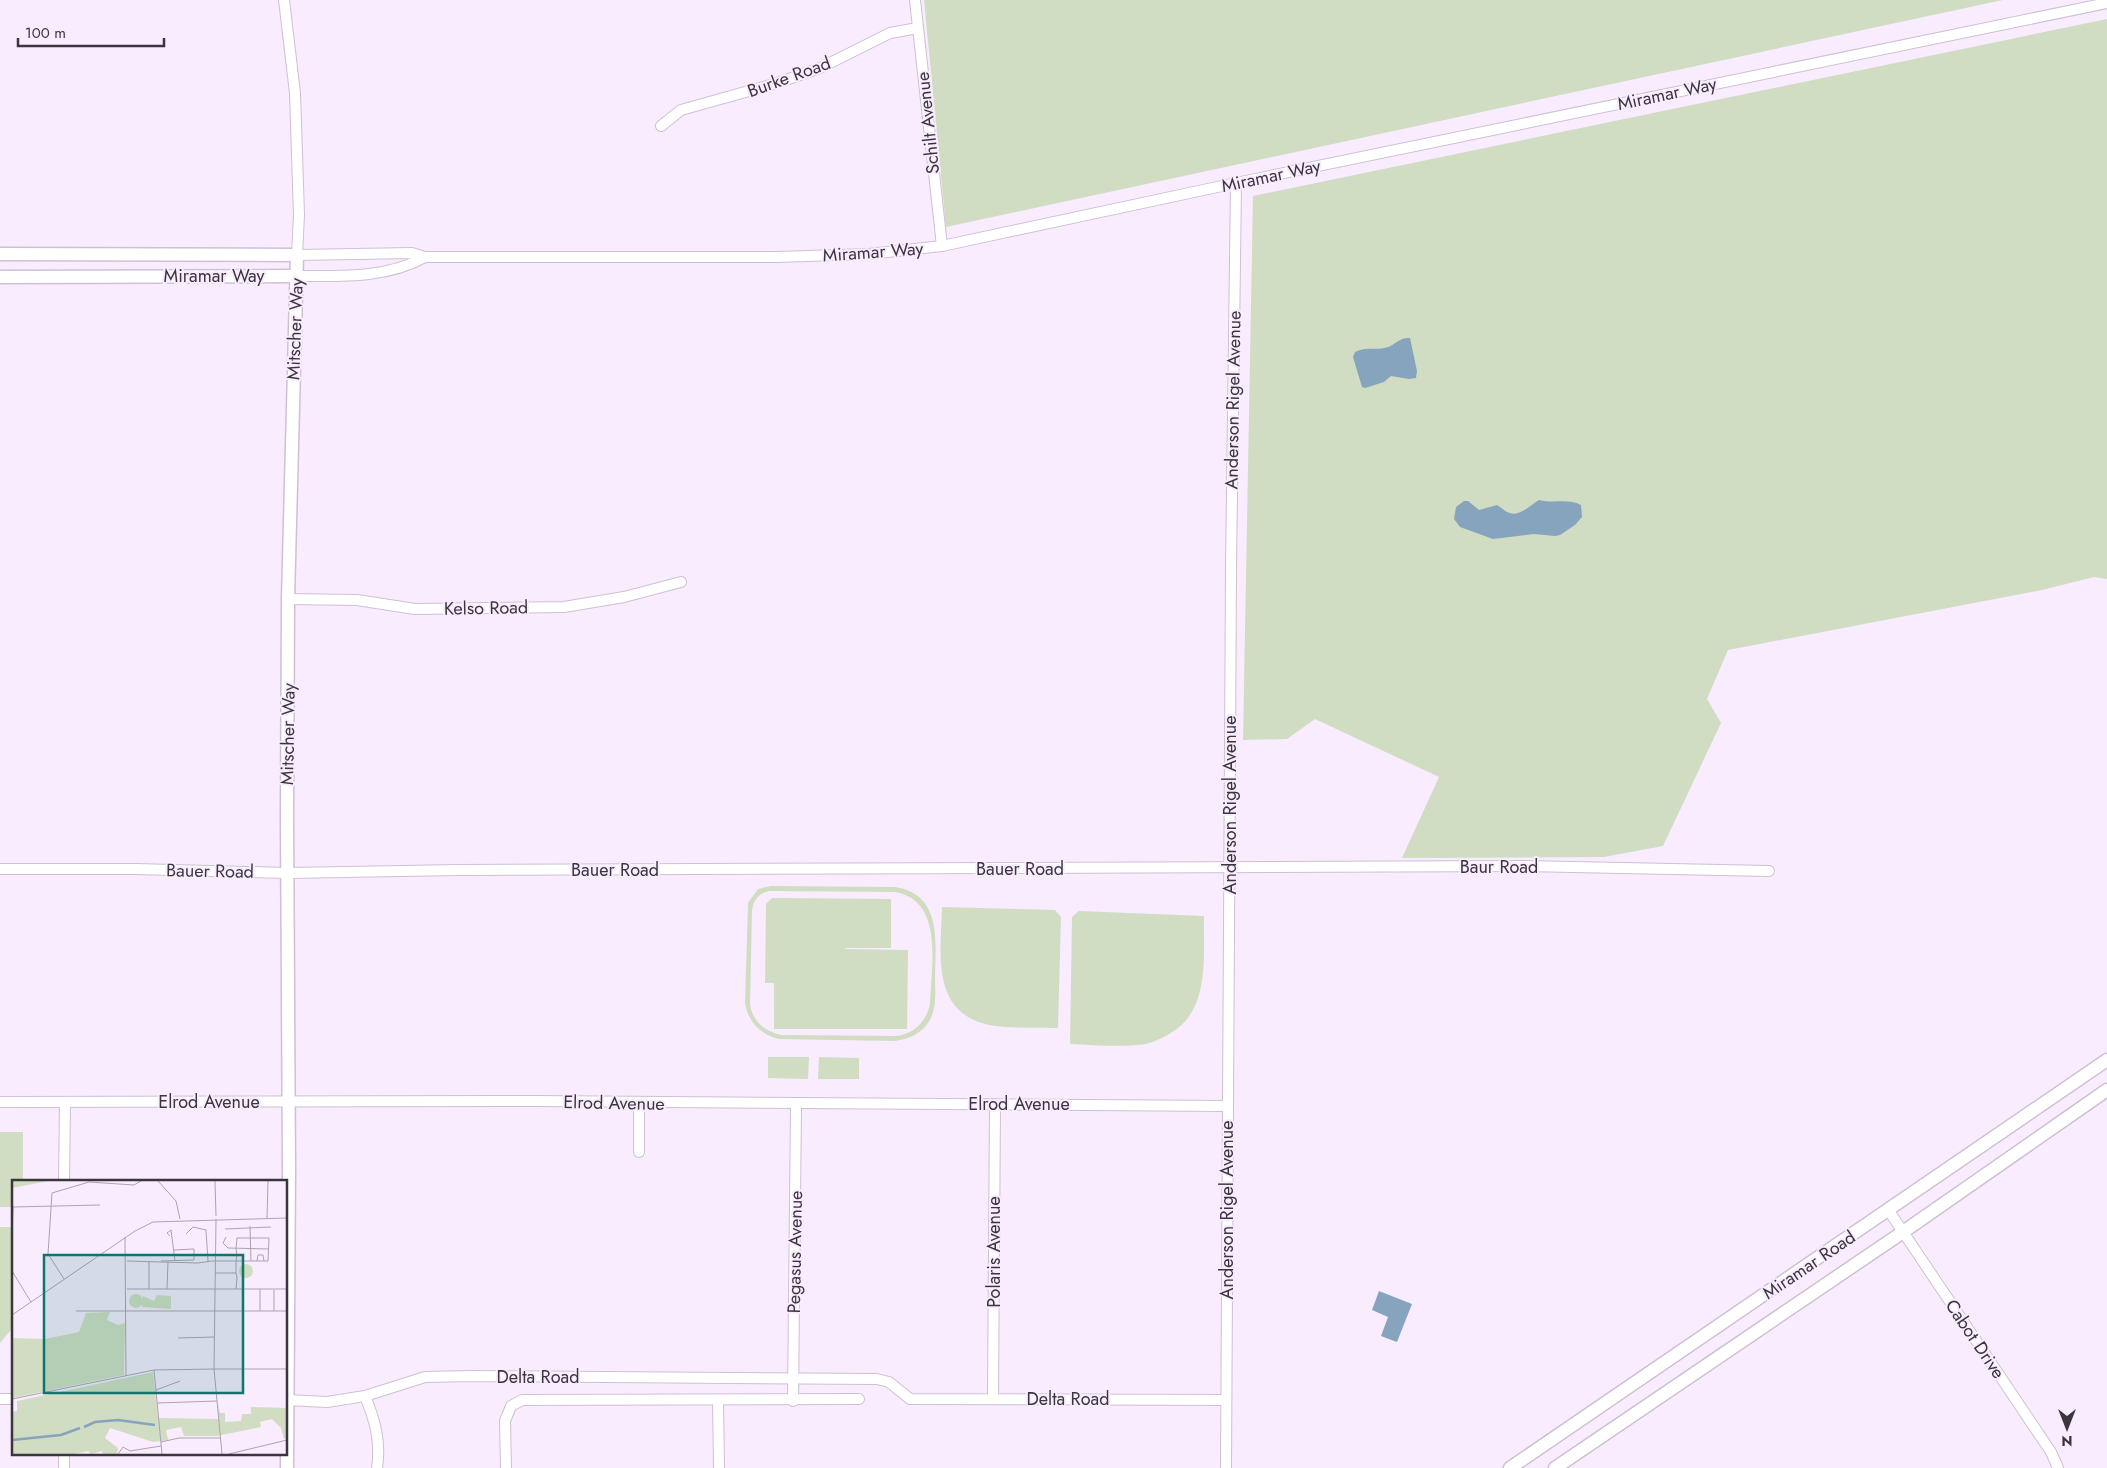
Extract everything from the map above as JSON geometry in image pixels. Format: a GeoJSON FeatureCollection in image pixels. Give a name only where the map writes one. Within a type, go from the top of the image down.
{"type":"FeatureCollection","features":[{"type":"Feature","properties":{"kind":"main road","name":"Miramar Way"},"geometry":{"type":"LineString","coordinates":[[0,254],[297,255]]}},
{"type":"Feature","properties":{"kind":"main road","name":"Mitscher Way"},"geometry":{"type":"LineString","coordinates":[[287,1180],[288,599],[297,255]]}},
{"type":"Feature","properties":{"kind":"main road","name":"Miramar Way"},"geometry":{"type":"LineString","coordinates":[[0,277],[296,276]]}},
{"type":"Feature","properties":{"kind":"main road","name":"Miramar Road"},"geometry":{"type":"LineString","coordinates":[[1510,1468],[1889,1211],[2107,1060]]}},
{"type":"Feature","properties":{"kind":"main road","name":"Miramar Road"},"geometry":{"type":"LineString","coordinates":[[1555,1468],[1903,1232],[2107,1090]]}},
{"type":"Feature","properties":{"kind":"street","name":"Mitscher Way"},"geometry":{"type":"LineString","coordinates":[[284,0],[295,93],[299,215],[297,255]]}},
{"type":"Feature","properties":{"kind":"street","name":"Schilt Avenue"},"geometry":{"type":"LineString","coordinates":[[915,0],[942,246]]}},
{"type":"Feature","properties":{"kind":"street","name":"Miramar Way"},"geometry":{"type":"LineString","coordinates":[[297,255],[412,253],[425,257],[776,257],[869,254],[942,246],[2107,2]]}},
{"type":"Feature","properties":{"kind":"street","name":"Burke Road"},"geometry":{"type":"LineString","coordinates":[[661,126],[681,110],[774,84],[820,68],[890,33],[918,28]]}},
{"type":"Feature","properties":{"kind":"street","name":"Anderson Rigel Avenue"},"geometry":{"type":"LineString","coordinates":[[1226,1468],[1236,183]]}},
{"type":"Feature","properties":{"kind":"street","name":"Miramar Way"},"geometry":{"type":"LineString","coordinates":[[296,276],[362,276],[413,263],[425,257]]}},
{"type":"Feature","properties":{"kind":"street","name":"Kelso Road"},"geometry":{"type":"LineString","coordinates":[[288,599],[357,600],[415,609],[564,607],[624,597],[681,582]]}},
{"type":"Feature","properties":{"kind":"street","name":"Baur Road"},"geometry":{"type":"LineString","coordinates":[[1230,868],[1524,866],[1769,871]]}},
{"type":"Feature","properties":{"kind":"street","name":"Bauer Road"},"geometry":{"type":"LineString","coordinates":[[0,869],[287,873],[459,870],[1230,868]]}},
{"type":"Feature","properties":{"kind":"street","name":"Elrod Avenue"},"geometry":{"type":"LineString","coordinates":[[0,1102],[639,1102],[1228,1106]]}},
{"type":"Feature","properties":{"kind":"street"},"geometry":{"type":"LineString","coordinates":[[639,1102],[639,1152]]}},
{"type":"Feature","properties":{"kind":"street"},"geometry":{"type":"LineString","coordinates":[[64,1180],[65,1103]]}},
{"type":"Feature","properties":{"kind":"street","name":"Pegasus Avenue"},"geometry":{"type":"LineString","coordinates":[[793,1401],[796,1104]]}},
{"type":"Feature","properties":{"kind":"street","name":"Polaris Avenue"},"geometry":{"type":"LineString","coordinates":[[993,1399],[995,1104]]}},
{"type":"Feature","properties":{"kind":"street","name":"Cabot Drive"},"geometry":{"type":"LineString","coordinates":[[1889,1211],[2051,1452],[2058,1468]]}},
{"type":"Feature","properties":{"kind":"street","name":"Delta Road"},"geometry":{"type":"LineString","coordinates":[[288,1400],[327,1402],[365,1396],[425,1377],[877,1378],[889,1382],[910,1399],[1226,1400]]}},
{"type":"Feature","properties":{"kind":"street"},"geometry":{"type":"LineString","coordinates":[[365,1396],[375,1421],[379,1451],[377,1468]]}},
{"type":"Feature","properties":{"kind":"street","name":"Delta Road"},"geometry":{"type":"LineString","coordinates":[[506,1468],[505,1420],[511,1406],[522,1400],[793,1401],[859,1399]]}},
{"type":"Feature","properties":{"kind":"street"},"geometry":{"type":"LineString","coordinates":[[718,1401],[719,1468]]}},
{"type":"Feature","properties":{"kind":"green space"},"geometry":{"type":"Polygon","coordinates":[[[924,0],[2003,0],[946,227],[924,0]]]}},
{"type":"Feature","properties":{"kind":"green space"},"geometry":{"type":"Polygon","coordinates":[[[2107,19],[2107,579],[2094,577],[2042,590],[1728,650],[1707,699],[1721,723],[1663,846],[1604,857],[1402,858],[1439,777],[1315,719],[1287,739],[1243,740],[1253,196],[2107,19]]]}},
{"type":"Feature","properties":{"kind":"green space"},"geometry":{"type":"Polygon","coordinates":[[[771,886],[895,887],[910,891],[921,899],[928,908],[933,920],[936,947],[935,1004],[927,1025],[915,1035],[895,1041],[779,1039],[756,1027],[749,1016],[745,1003],[748,903],[758,889],[771,886]],[[770,891],[762,893],[757,898],[752,912],[750,1004],[753,1016],[760,1025],[776,1034],[782,1035],[896,1036],[914,1030],[926,1016],[930,1004],[931,937],[928,921],[921,907],[910,897],[894,892],[770,891]]]}},
{"type":"Feature","properties":{"kind":"green space"},"geometry":{"type":"Polygon","coordinates":[[[772,898],[891,899],[891,948],[845,949],[908,950],[907,1029],[774,1029],[774,983],[765,983],[766,904],[772,898]]]}},
{"type":"Feature","properties":{"kind":"green space"},"geometry":{"type":"Polygon","coordinates":[[[942,907],[1055,910],[1061,917],[1058,1028],[989,1025],[970,1018],[957,1008],[948,994],[943,978],[941,961],[942,907]]]}},
{"type":"Feature","properties":{"kind":"green space"},"geometry":{"type":"Polygon","coordinates":[[[1079,911],[1204,916],[1202,982],[1192,1012],[1183,1024],[1169,1034],[1145,1044],[1112,1046],[1070,1044],[1072,917],[1079,911]]]}},
{"type":"Feature","properties":{"kind":"green space"},"geometry":{"type":"Polygon","coordinates":[[[768,1057],[809,1057],[808,1079],[768,1078],[768,1057]]]}},
{"type":"Feature","properties":{"kind":"green space"},"geometry":{"type":"Polygon","coordinates":[[[819,1057],[859,1058],[859,1079],[818,1079],[819,1057]]]}},
{"type":"Feature","properties":{"kind":"green space"},"geometry":{"type":"Polygon","coordinates":[[[0,1132],[23,1132],[23,1180],[12,1180],[12,1207],[0,1207],[0,1132]]]}},
{"type":"Feature","properties":{"kind":"green space"},"geometry":{"type":"Polygon","coordinates":[[[0,1227],[12,1227],[12,1328],[0,1343],[0,1227]]]}},
{"type":"Feature","properties":{"kind":"water"},"geometry":{"type":"Polygon","coordinates":[[[1410,338],[1417,371],[1416,378],[1409,379],[1391,376],[1384,382],[1365,388],[1362,387],[1353,357],[1355,352],[1363,349],[1384,348],[1403,339],[1410,338]]]}},
{"type":"Feature","properties":{"kind":"water"},"geometry":{"type":"Polygon","coordinates":[[[1539,500],[1576,503],[1581,505],[1582,517],[1575,525],[1560,535],[1534,534],[1493,539],[1460,527],[1454,519],[1456,507],[1464,501],[1468,501],[1479,510],[1497,505],[1507,512],[1516,514],[1539,500]]]}},
{"type":"Feature","properties":{"kind":"water"},"geometry":{"type":"Polygon","coordinates":[[[1379,1291],[1412,1304],[1397,1342],[1381,1336],[1388,1317],[1372,1310],[1379,1291]]]}}]}
